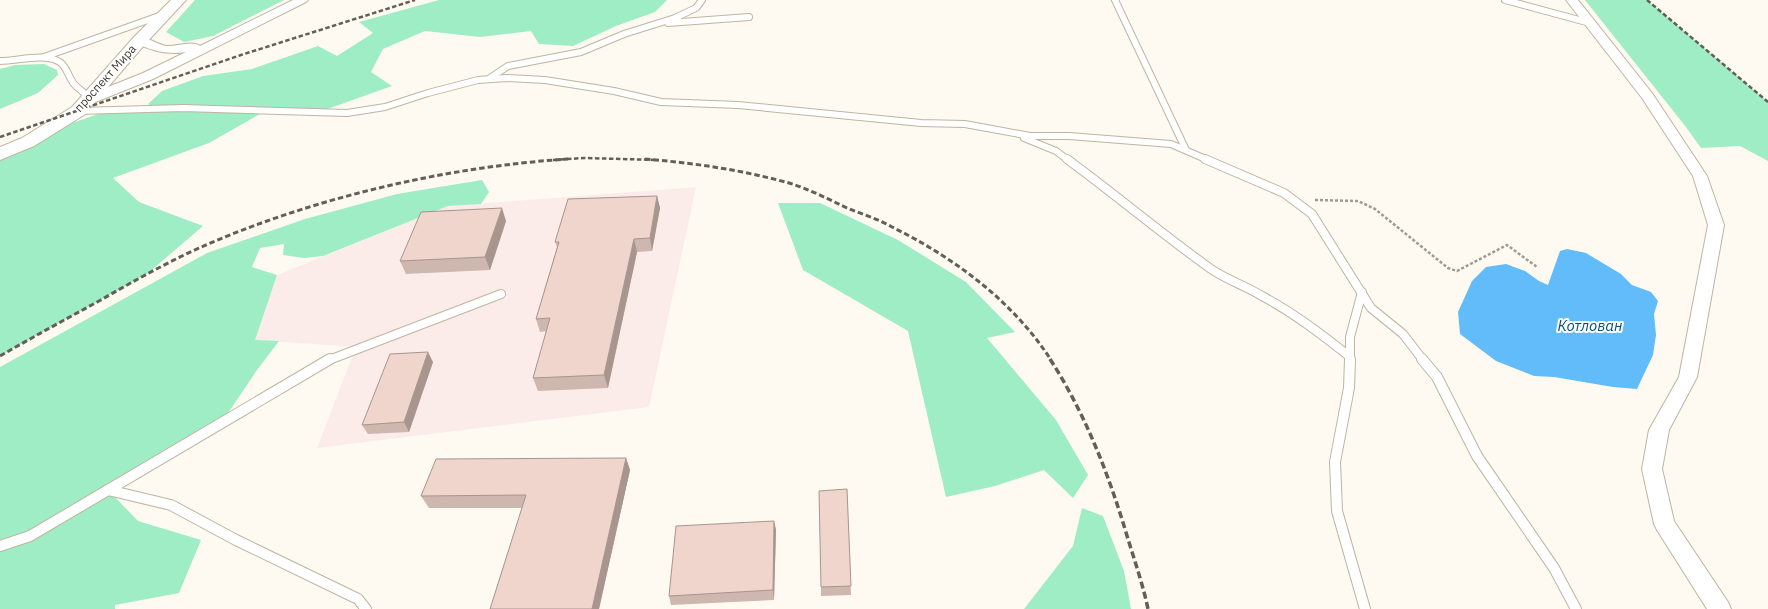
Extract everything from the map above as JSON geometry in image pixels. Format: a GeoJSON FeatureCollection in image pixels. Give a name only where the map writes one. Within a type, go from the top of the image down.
{"type":"FeatureCollection","features":[{"type":"Feature","properties":{"kind":"main road","name":"проспект Мира"},"geometry":{"type":"LineString","coordinates":[[0,154],[28,142],[83,106],[140,40],[179,0]]}},
{"type":"Feature","properties":{"kind":"street"},"geometry":{"type":"LineString","coordinates":[[83,106],[148,76],[302,0]]}},
{"type":"Feature","properties":{"kind":"street"},"geometry":{"type":"LineString","coordinates":[[1572,0],[1647,96],[1700,176],[1716,225],[1688,376],[1659,430],[1652,468],[1664,524],[1720,609]]}},
{"type":"Feature","properties":{"kind":"street"},"geometry":{"type":"LineString","coordinates":[[140,40],[155,49],[179,51],[215,43]]}},
{"type":"Feature","properties":{"kind":"lane"},"geometry":{"type":"LineString","coordinates":[[488,79],[508,66],[581,52],[624,34],[675,18],[696,8],[702,0]]}},
{"type":"Feature","properties":{"kind":"lane"},"geometry":{"type":"LineString","coordinates":[[1115,0],[1186,150]]}},
{"type":"Feature","properties":{"kind":"lane"},"geometry":{"type":"LineString","coordinates":[[1505,0],[1590,23]]}},
{"type":"Feature","properties":{"kind":"lane"},"geometry":{"type":"LineString","coordinates":[[0,61],[15,61],[44,57],[163,15]]}},
{"type":"Feature","properties":{"kind":"lane"},"geometry":{"type":"LineString","coordinates":[[657,24],[749,17]]}},
{"type":"Feature","properties":{"kind":"lane"},"geometry":{"type":"LineString","coordinates":[[44,57],[52,58],[62,64],[74,84],[86,94],[83,106],[347,113],[386,107],[428,93],[478,80],[506,78],[545,80],[614,91],[661,102],[738,106],[921,123],[965,124],[1030,136],[1069,136],[1171,144],[1284,193],[1312,214],[1371,308],[1403,334],[1438,377],[1477,456],[1554,568],[1576,609]]}},
{"type":"Feature","properties":{"kind":"lane"},"geometry":{"type":"LineString","coordinates":[[1013,133],[1056,152],[1097,181],[1129,208],[1213,270],[1263,296],[1309,324],[1349,356]]}},
{"type":"Feature","properties":{"kind":"lane"},"geometry":{"type":"LineString","coordinates":[[1362,292],[1350,337],[1349,388],[1335,462],[1337,511],[1365,609]]}},
{"type":"Feature","properties":{"kind":"lane"},"geometry":{"type":"LineString","coordinates":[[0,546],[30,536],[333,357],[501,294]]}},
{"type":"Feature","properties":{"kind":"lane"},"geometry":{"type":"LineString","coordinates":[[108,490],[171,506],[236,540],[358,599],[366,609]]}},
{"type":"Feature","properties":{"kind":"path"},"geometry":{"type":"LineString","coordinates":[[1290,198],[1364,203],[1375,209],[1448,268],[1453,270],[1457,271],[1507,246],[1537,267]]}},
{"type":"Feature","properties":{"kind":"shaded area"},"geometry":{"type":"Polygon","coordinates":[[[696,187],[649,407],[317,448],[356,347],[254,340],[277,275],[448,206],[696,187]]]}},
{"type":"Feature","properties":{"kind":"green space"},"geometry":{"type":"Polygon","coordinates":[[[195,0],[284,0],[213,36],[184,42],[166,32],[195,0]]]}},
{"type":"Feature","properties":{"kind":"green space"},"geometry":{"type":"Polygon","coordinates":[[[439,0],[667,0],[655,12],[616,26],[573,46],[539,44],[531,31],[480,37],[425,31],[383,49],[371,72],[392,86],[319,112],[265,111],[209,143],[113,178],[139,202],[203,226],[147,274],[0,356],[0,154],[46,132],[110,110],[154,108],[148,104],[162,91],[203,76],[252,69],[318,46],[337,56],[373,33],[359,22],[439,0]]]}},
{"type":"Feature","properties":{"kind":"green space"},"geometry":{"type":"Polygon","coordinates":[[[1585,0],[1647,0],[1768,102],[1768,161],[1740,146],[1701,148],[1585,0]]]}},
{"type":"Feature","properties":{"kind":"green space"},"geometry":{"type":"Polygon","coordinates":[[[44,64],[57,70],[58,75],[38,93],[0,109],[0,69],[15,65],[44,64]]]}},
{"type":"Feature","properties":{"kind":"green space"},"geometry":{"type":"Polygon","coordinates":[[[482,180],[489,192],[481,204],[448,206],[323,256],[304,258],[283,255],[284,244],[260,248],[252,267],[277,275],[255,340],[279,341],[257,370],[222,422],[108,490],[138,521],[201,540],[179,593],[115,605],[115,609],[0,609],[0,367],[207,253],[305,219],[397,194],[482,180]]]}},
{"type":"Feature","properties":{"kind":"green space"},"geometry":{"type":"Polygon","coordinates":[[[778,203],[820,203],[898,240],[966,282],[1015,332],[987,338],[1056,420],[1088,475],[1073,498],[1044,470],[995,486],[946,497],[908,331],[803,270],[778,203]]]}},
{"type":"Feature","properties":{"kind":"green space"},"geometry":{"type":"Polygon","coordinates":[[[1082,508],[1103,516],[1124,571],[1131,609],[1024,609],[1073,546],[1082,508]]]}},
{"type":"Feature","properties":{"kind":"water","name":"Котлован"},"geometry":{"type":"Polygon","coordinates":[[[1567,249],[1586,253],[1621,274],[1632,285],[1651,292],[1658,301],[1654,314],[1656,335],[1653,355],[1637,389],[1613,387],[1554,377],[1534,376],[1496,361],[1460,334],[1458,312],[1472,281],[1486,267],[1506,264],[1525,271],[1539,281],[1548,285],[1560,251],[1567,249]]]}},
{"type":"Feature","properties":{"kind":"building"},"geometry":{"type":"Polygon","coordinates":[[[657,196],[650,238],[634,239],[604,375],[533,378],[550,318],[536,319],[559,242],[555,242],[568,199],[657,196]]]}},
{"type":"Feature","properties":{"kind":"building"},"geometry":{"type":"Polygon","coordinates":[[[502,208],[485,257],[400,261],[421,212],[502,208]]]}},
{"type":"Feature","properties":{"kind":"building"},"geometry":{"type":"Polygon","coordinates":[[[428,352],[404,422],[362,425],[390,354],[428,352]]]}},
{"type":"Feature","properties":{"kind":"building"},"geometry":{"type":"Polygon","coordinates":[[[626,458],[592,609],[490,609],[526,495],[421,496],[436,459],[626,458]]]}},
{"type":"Feature","properties":{"kind":"building"},"geometry":{"type":"Polygon","coordinates":[[[847,489],[851,586],[821,587],[819,491],[847,489]]]}},
{"type":"Feature","properties":{"kind":"building"},"geometry":{"type":"Polygon","coordinates":[[[774,521],[773,590],[669,596],[676,526],[774,521]]]}},
{"type":"Feature","properties":{"kind":"railway"},"geometry":{"type":"LineString","coordinates":[[0,137],[241,55],[415,0]]}},
{"type":"Feature","properties":{"kind":"railway"},"geometry":{"type":"LineString","coordinates":[[1647,0],[1768,102]]}},
{"type":"Feature","properties":{"kind":"railway"},"geometry":{"type":"LineString","coordinates":[[566,159],[584,158],[653,160]]}},
{"type":"Feature","properties":{"kind":"railway"},"geometry":{"type":"LineString","coordinates":[[0,356],[173,260],[242,230],[287,214],[333,200],[427,177],[474,169],[566,159]]}},
{"type":"Feature","properties":{"kind":"railway"},"geometry":{"type":"LineString","coordinates":[[553,160],[566,159]]}},
{"type":"Feature","properties":{"kind":"railway"},"geometry":{"type":"LineString","coordinates":[[645,159],[653,160]]}},
{"type":"Feature","properties":{"kind":"railway"},"geometry":{"type":"LineString","coordinates":[[653,160],[658,160]]}},
{"type":"Feature","properties":{"kind":"railway"},"geometry":{"type":"LineString","coordinates":[[653,160],[754,174],[789,183],[887,224],[937,252],[980,283],[1019,319],[1051,360]]}},
{"type":"Feature","properties":{"kind":"railway"},"geometry":{"type":"LineString","coordinates":[[1050,359],[1075,402],[1095,446],[1121,515],[1148,609]]}}]}
